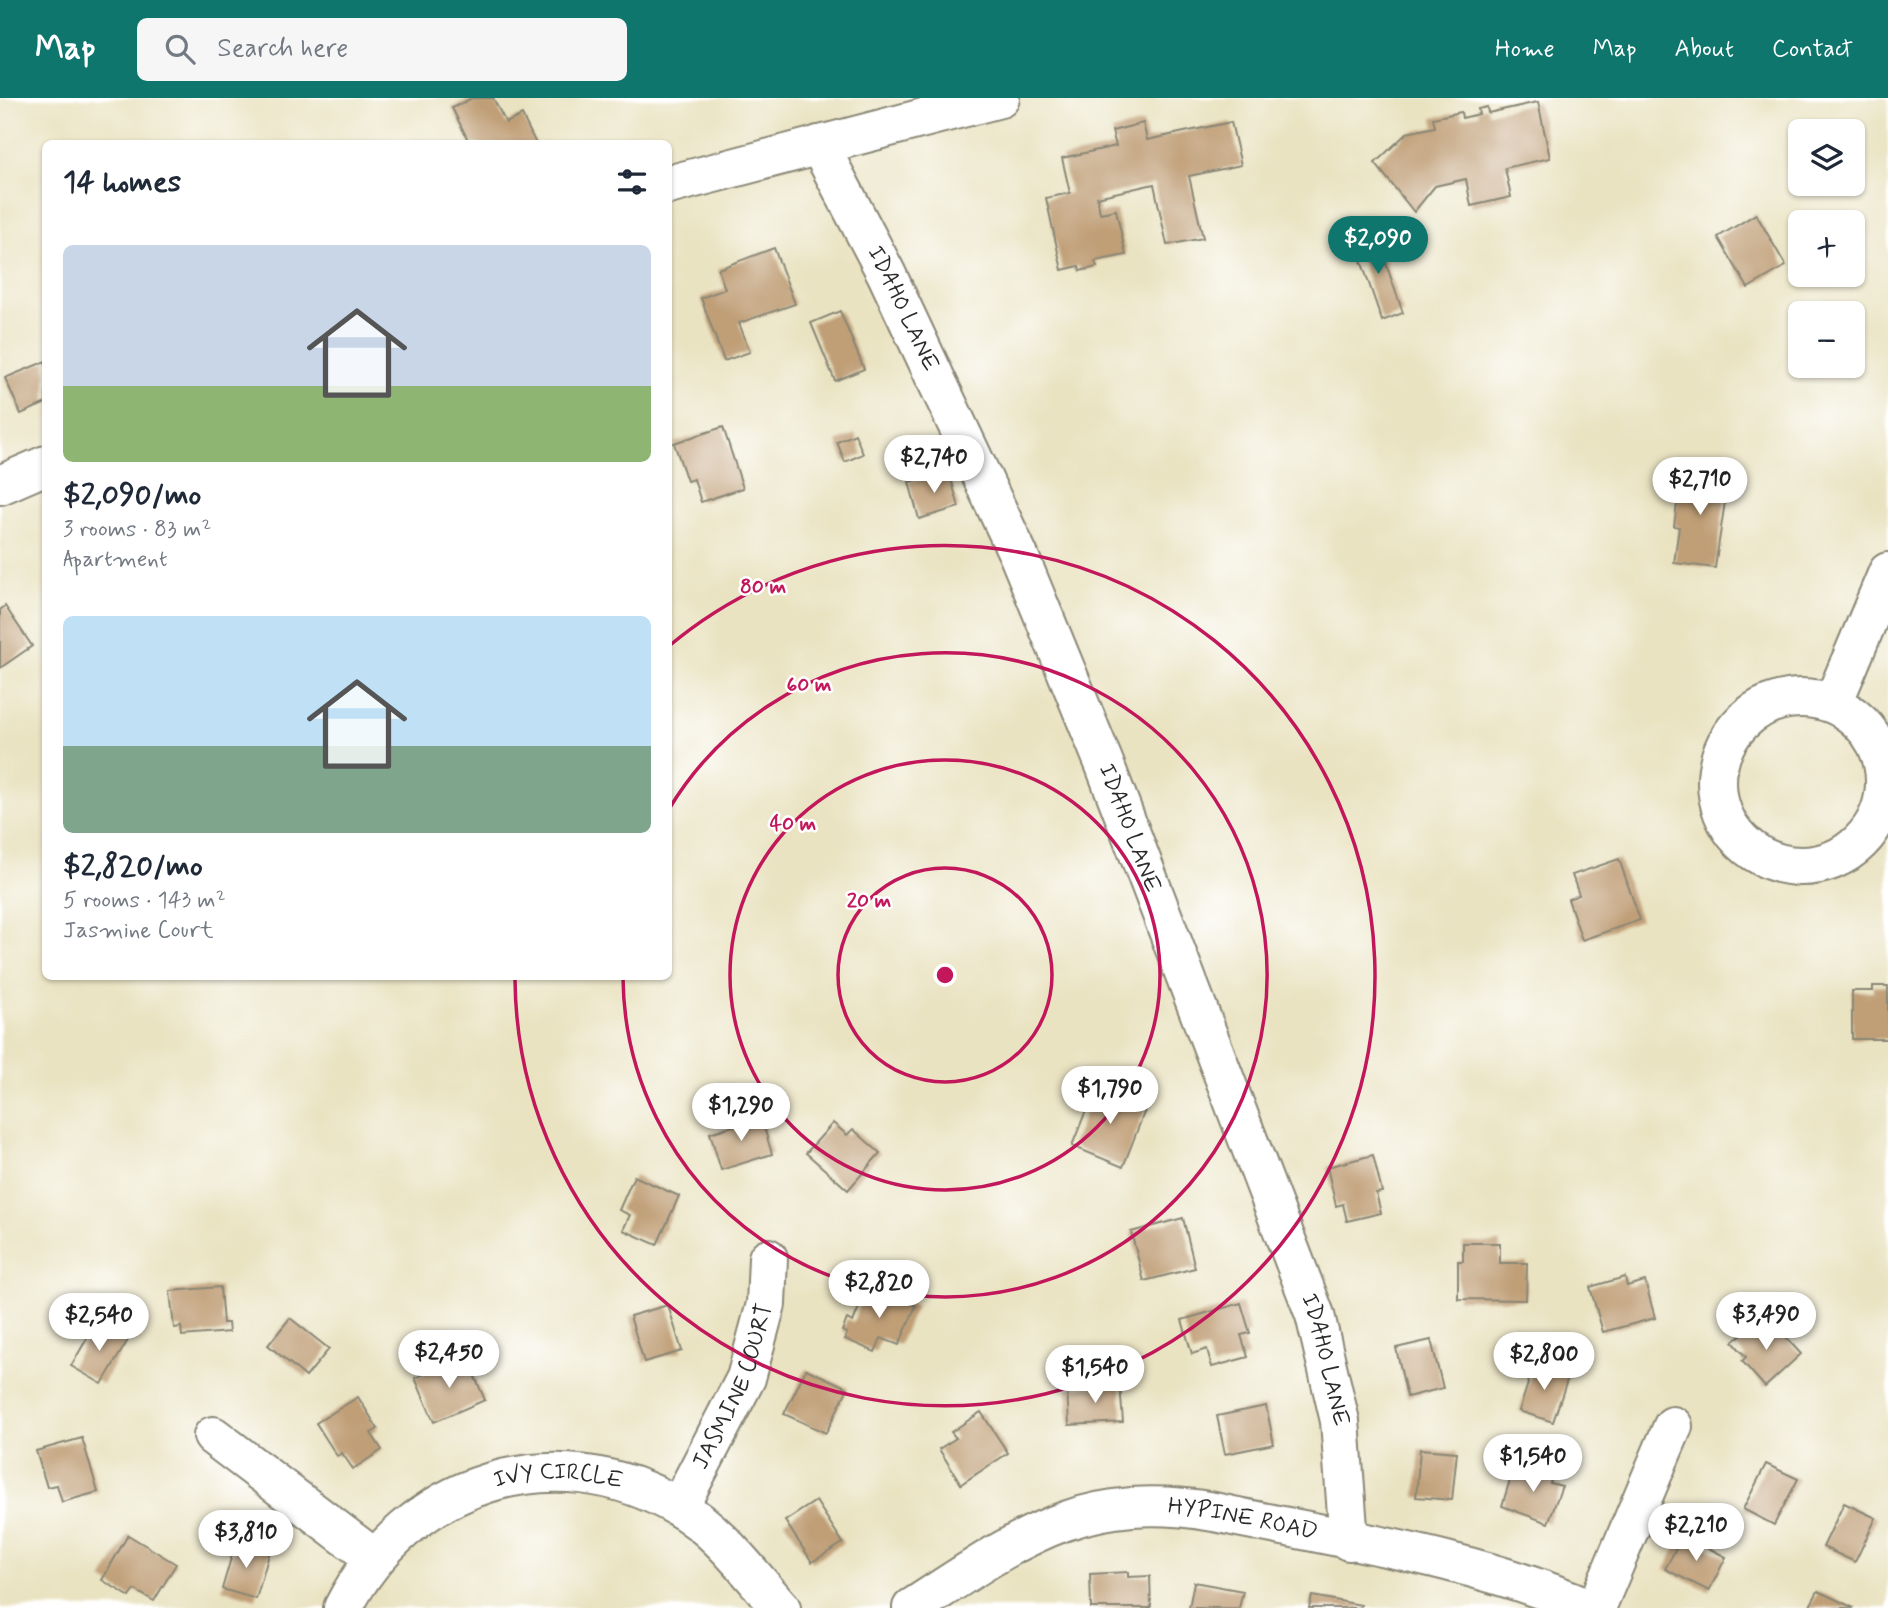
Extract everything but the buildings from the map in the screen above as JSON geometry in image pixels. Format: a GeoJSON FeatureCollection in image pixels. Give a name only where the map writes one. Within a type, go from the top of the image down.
{"type":"FeatureCollection","features":[{"type":"Feature","properties":{"kind":"street"},"geometry":{"type":"LineString","coordinates":[[672,184],[819,145],[944,104],[1000,98]]}},
{"type":"Feature","properties":{"kind":"street","name":"IDAHO LANE"},"geometry":{"type":"LineString","coordinates":[[819,145],[886,273],[1018,556],[1104,763],[1315,1315],[1340,1421],[1349,1541]]}},
{"type":"Feature","properties":{"kind":"street"},"geometry":{"type":"LineString","coordinates":[[0,485],[42,467]]}},
{"type":"Feature","properties":{"kind":"street"},"geometry":{"type":"LineString","coordinates":[[1833,703],[1888,572]]}},
{"type":"Feature","properties":{"kind":"street"},"geometry":{"type":"LineString","coordinates":[[1811,698],[1833,703],[1864,725],[1882,757],[1886,776],[1880,812],[1859,843],[1827,862],[1809,866],[1785,865],[1763,857],[1743,844],[1728,826],[1719,804],[1718,769],[1730,736],[1745,718],[1776,701],[1811,698]]}},
{"type":"Feature","properties":{"kind":"street","name":"JASMINE COURT"},"geometry":{"type":"LineString","coordinates":[[679,1507],[746,1378],[766,1304],[768,1258]]}},
{"type":"Feature","properties":{"kind":"street"},"geometry":{"type":"LineString","coordinates":[[1596,1608],[1673,1426]]}},
{"type":"Feature","properties":{"kind":"street"},"geometry":{"type":"LineString","coordinates":[[214,1436],[374,1558]]}},
{"type":"Feature","properties":{"kind":"street","name":"IVY CIRCLE"},"geometry":{"type":"LineString","coordinates":[[343,1608],[374,1558],[424,1512],[485,1483],[517,1475],[551,1472],[585,1474],[649,1492],[679,1507],[719,1539],[781,1608]]}},
{"type":"Feature","properties":{"kind":"street","name":"HYPINE ROAD"},"geometry":{"type":"LineString","coordinates":[[912,1608],[1019,1539],[1055,1523],[1094,1511],[1132,1505],[1178,1506],[1490,1572],[1545,1589],[1589,1608]]}}]}
